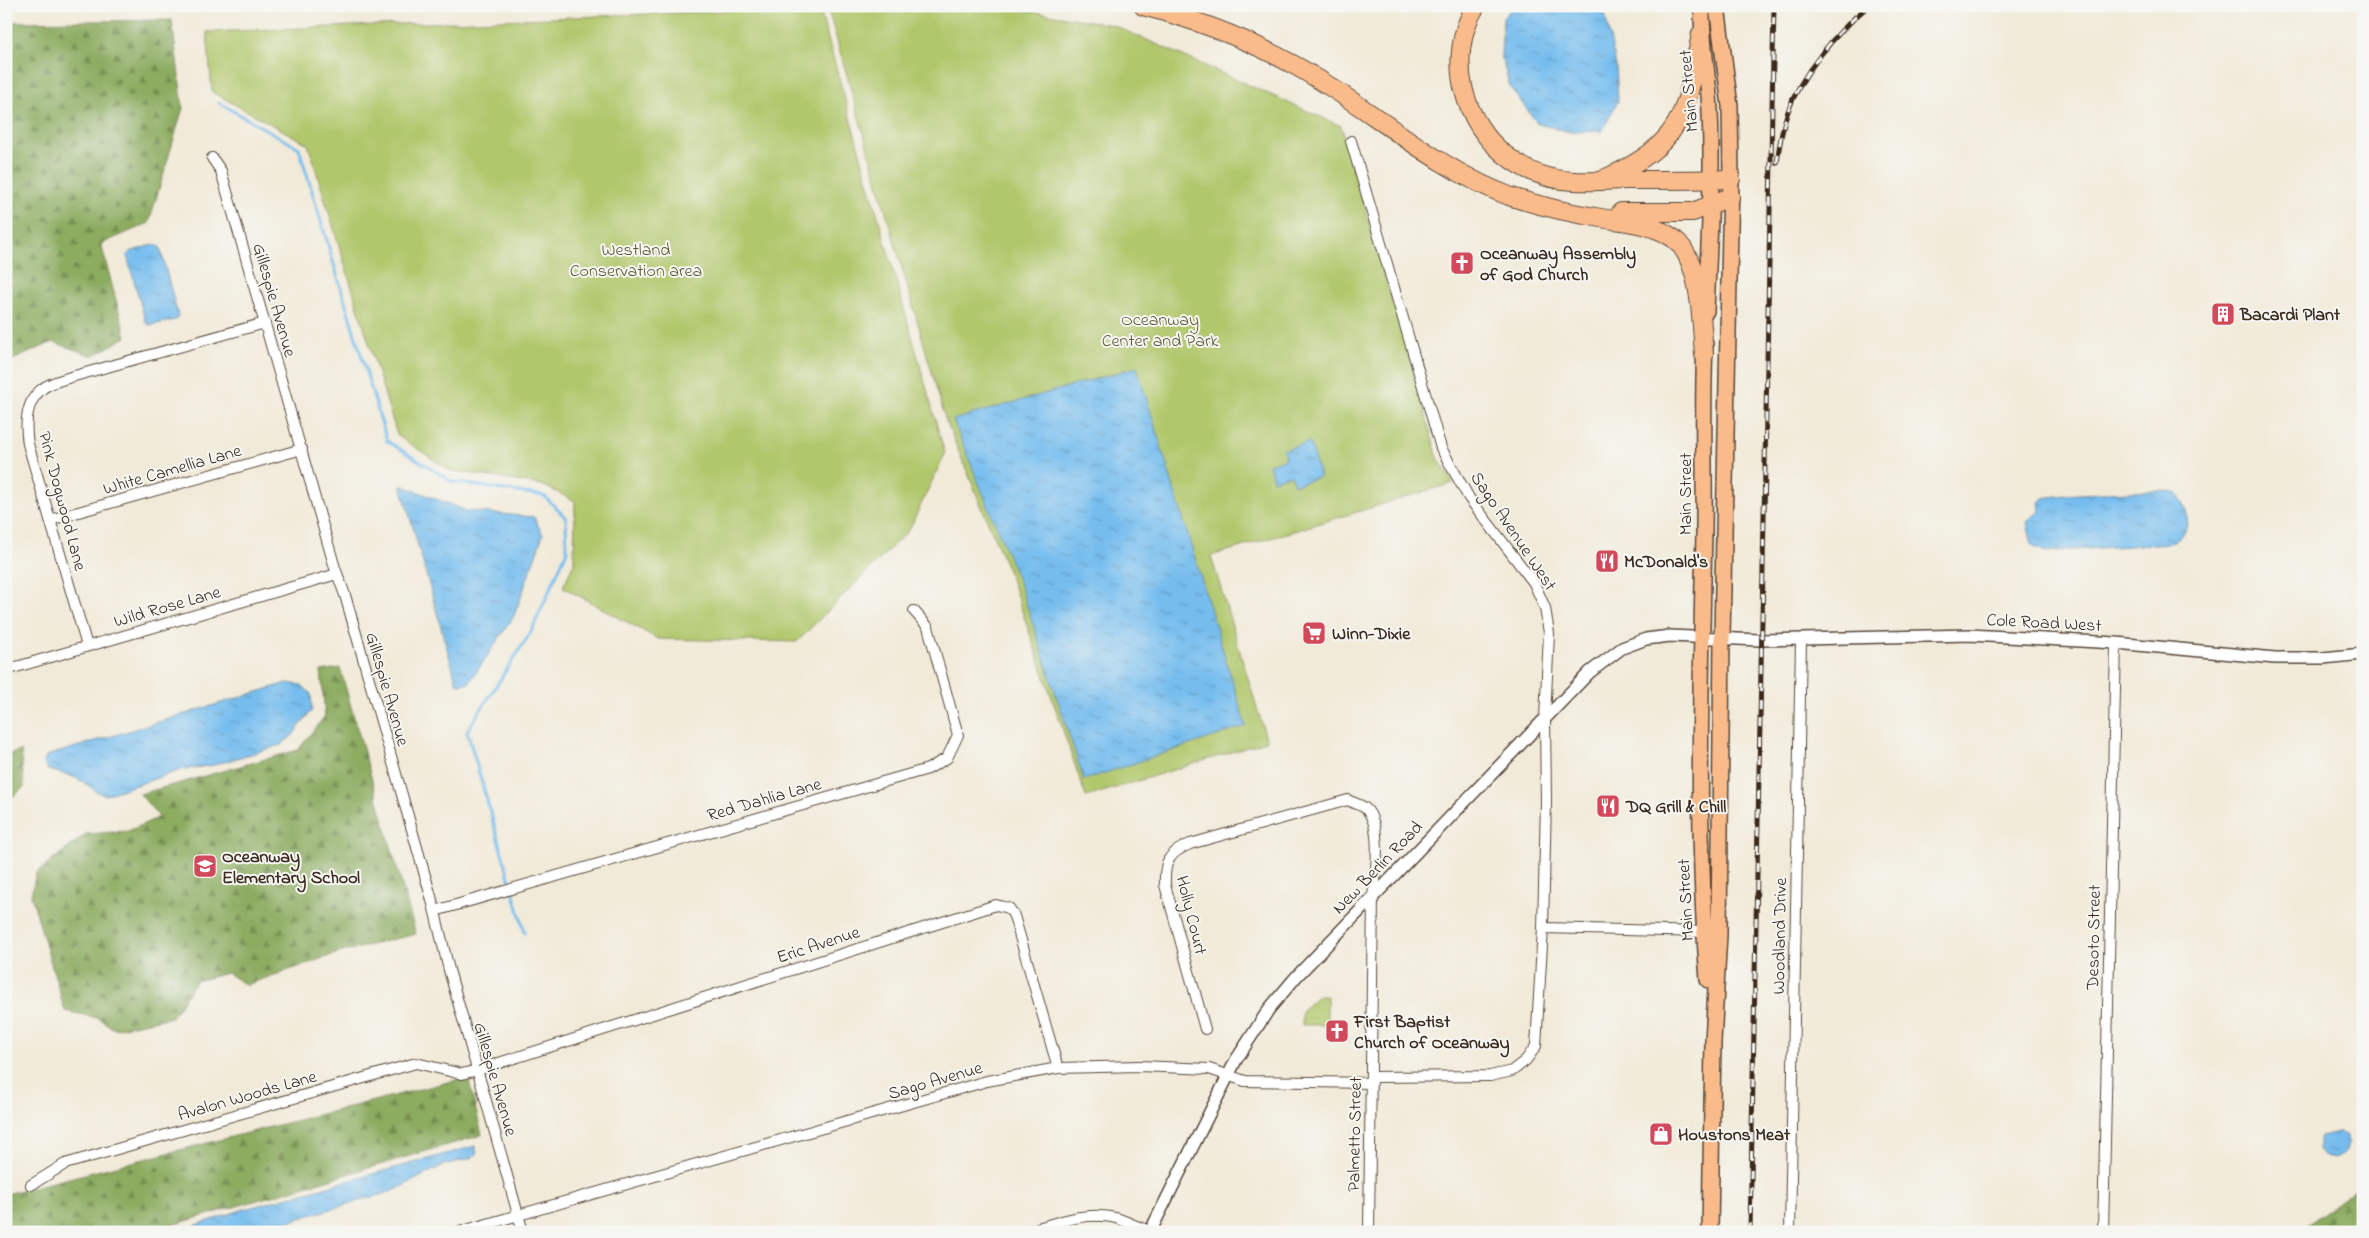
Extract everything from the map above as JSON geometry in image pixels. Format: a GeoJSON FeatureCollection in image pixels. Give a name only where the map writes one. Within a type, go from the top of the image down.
{"type":"FeatureCollection","features":[{"type":"Feature","properties":{"kind":"highway"},"geometry":{"type":"LineString","coordinates":[[1143,6],[1200,24],[1294,64],[1461,174],[1509,195],[1553,209],[1635,222],[1673,238],[1691,262],[1698,290],[1704,355]]}},
{"type":"Feature","properties":{"kind":"highway"},"geometry":{"type":"LineString","coordinates":[[1476,6],[1472,12],[1461,46],[1461,78],[1469,108],[1479,128],[1508,158],[1534,172],[1573,181],[1731,179]]}},
{"type":"Feature","properties":{"kind":"highway"},"geometry":{"type":"LineString","coordinates":[[1602,180],[1638,162],[1653,152],[1678,122],[1687,102],[1701,34]]}},
{"type":"Feature","properties":{"kind":"highway"},"geometry":{"type":"LineString","coordinates":[[1553,209],[1694,212],[1730,197]]}},
{"type":"Feature","properties":{"kind":"main road","name":"Main Street"},"geometry":{"type":"LineString","coordinates":[[1702,6],[1701,34],[1710,110],[1710,205],[1704,355],[1705,490],[1700,829],[1704,932],[1713,1042]]}},
{"type":"Feature","properties":{"kind":"main road","name":"Main Street"},"geometry":{"type":"LineString","coordinates":[[1710,1232],[1713,1042],[1719,934],[1722,638],[1731,179],[1730,106],[1717,6]]}},
{"type":"Feature","properties":{"kind":"street","name":"Sago Avenue West"},"geometry":{"type":"LineString","coordinates":[[1351,141],[1441,448],[1469,498],[1534,583],[1545,608],[1549,633],[1545,719],[1546,802],[1543,928],[1536,1046]]}},
{"type":"Feature","properties":{"kind":"street","name":"Gillespie Avenue"},"geometry":{"type":"LineString","coordinates":[[212,158],[221,171],[337,574],[345,595],[435,910],[477,1070],[523,1232]]}},
{"type":"Feature","properties":{"kind":"street","name":"Pink Dogwood Lane"},"geometry":{"type":"LineString","coordinates":[[87,646],[28,444],[26,426],[29,407],[42,389],[71,377],[265,322]]}},
{"type":"Feature","properties":{"kind":"street","name":"White Camellia Lane"},"geometry":{"type":"LineString","coordinates":[[50,520],[302,449]]}},
{"type":"Feature","properties":{"kind":"street","name":"Wild Rose Lane"},"geometry":{"type":"LineString","coordinates":[[6,670],[337,574]]}},
{"type":"Feature","properties":{"kind":"street","name":"Red Dahlia Lane"},"geometry":{"type":"LineString","coordinates":[[435,910],[928,769],[947,758],[958,735],[928,627],[914,611]]}},
{"type":"Feature","properties":{"kind":"street","name":"Cole Road West"},"geometry":{"type":"LineString","coordinates":[[1722,638],[1801,640],[1961,635],[2116,643],[2275,658],[2323,658],[2363,654]]}},
{"type":"Feature","properties":{"kind":"street","name":"New Berlin Road"},"geometry":{"type":"LineString","coordinates":[[1152,1232],[1227,1076],[1250,1035],[1296,977],[1373,896],[1590,672],[1622,648],[1646,639],[1670,636],[1722,638]]}},
{"type":"Feature","properties":{"kind":"street","name":"Woodland Drive"},"geometry":{"type":"LineString","coordinates":[[1790,1232],[1801,640]]}},
{"type":"Feature","properties":{"kind":"street","name":"Desoto Street"},"geometry":{"type":"LineString","coordinates":[[2103,1232],[2116,643]]}},
{"type":"Feature","properties":{"kind":"street","name":"Palmetto Street"},"geometry":{"type":"LineString","coordinates":[[1300,813],[1348,800],[1365,808],[1374,821],[1377,866],[1373,896],[1369,1232]]}},
{"type":"Feature","properties":{"kind":"street","name":"Holly Court"},"geometry":{"type":"LineString","coordinates":[[1205,1029],[1165,885],[1164,868],[1169,858],[1178,848],[1300,813]]}},
{"type":"Feature","properties":{"kind":"street","name":"Eric Avenue"},"geometry":{"type":"LineString","coordinates":[[477,1070],[996,905],[1009,908],[1014,916],[1058,1068]]}},
{"type":"Feature","properties":{"kind":"street"},"geometry":{"type":"LineString","coordinates":[[1543,928],[1704,932]]}},
{"type":"Feature","properties":{"kind":"street","name":"Sago Avenue"},"geometry":{"type":"LineString","coordinates":[[459,1232],[987,1081],[1058,1068],[1140,1066],[1209,1070],[1245,1081],[1372,1080],[1490,1076],[1512,1071],[1526,1060],[1536,1046]]}},
{"type":"Feature","properties":{"kind":"street","name":"Avalon Woods Lane"},"geometry":{"type":"LineString","coordinates":[[31,1185],[65,1164],[416,1063],[462,1074],[477,1070]]}},
{"type":"Feature","properties":{"kind":"street"},"geometry":{"type":"LineString","coordinates":[[1025,1232],[1079,1216],[1114,1218],[1152,1232]]}},
{"type":"Feature","properties":{"kind":"green space","name":"Oceanway Center and Park"},"geometry":{"type":"Polygon","coordinates":[[[827,6],[1001,6],[1113,25],[1341,126],[1438,458],[1453,483],[1211,556],[1267,741],[1086,797],[1009,573],[945,418],[827,6]]]}},
{"type":"Feature","properties":{"kind":"green space","name":"Westland Conservation area"},"geometry":{"type":"Polygon","coordinates":[[[819,7],[945,454],[909,530],[797,642],[658,639],[563,587],[574,563],[575,501],[542,485],[449,470],[397,435],[308,144],[212,92],[207,32],[819,7]]]}},
{"type":"Feature","properties":{"kind":"green space"},"geometry":{"type":"Polygon","coordinates":[[[172,20],[183,108],[149,223],[101,244],[126,337],[93,356],[53,342],[6,363],[6,22],[172,20]]]}},
{"type":"Feature","properties":{"kind":"green space"},"geometry":{"type":"Polygon","coordinates":[[[340,668],[416,934],[338,953],[246,985],[227,973],[196,981],[172,1017],[114,1029],[98,1018],[65,1011],[31,895],[36,873],[86,834],[128,831],[159,817],[140,794],[298,750],[325,716],[321,671],[340,668]]]}},
{"type":"Feature","properties":{"kind":"green space"},"geometry":{"type":"Polygon","coordinates":[[[21,751],[24,787],[6,803],[6,755],[21,751]]]}},
{"type":"Feature","properties":{"kind":"green space"},"geometry":{"type":"Polygon","coordinates":[[[1318,996],[1327,996],[1327,1025],[1302,1025],[1302,1010],[1318,996]]]}},
{"type":"Feature","properties":{"kind":"green space"},"geometry":{"type":"Polygon","coordinates":[[[468,1077],[482,1135],[148,1232],[6,1232],[6,1194],[468,1077]]]}},
{"type":"Feature","properties":{"kind":"green space"},"geometry":{"type":"Polygon","coordinates":[[[2362,1184],[2363,1232],[2298,1232],[2362,1184]]]}},
{"type":"Feature","properties":{"kind":"water"},"geometry":{"type":"Polygon","coordinates":[[[1514,6],[1601,6],[1604,9],[1616,66],[1618,101],[1602,131],[1570,132],[1538,124],[1510,87],[1501,56],[1503,18],[1514,6]]]}},
{"type":"Feature","properties":{"kind":"water"},"geometry":{"type":"Polygon","coordinates":[[[154,244],[160,247],[178,316],[176,320],[151,325],[146,323],[127,256],[130,252],[154,244]]]}},
{"type":"Feature","properties":{"kind":"water"},"geometry":{"type":"Polygon","coordinates":[[[1137,367],[1246,726],[1084,780],[1019,582],[953,420],[1137,367]]]}},
{"type":"Feature","properties":{"kind":"water"},"geometry":{"type":"Polygon","coordinates":[[[1310,442],[1320,477],[1294,485],[1291,475],[1273,480],[1269,464],[1286,459],[1283,450],[1310,442]]]}},
{"type":"Feature","properties":{"kind":"water"},"geometry":{"type":"Polygon","coordinates":[[[401,485],[467,511],[534,517],[543,535],[514,616],[469,683],[457,684],[401,485]]]}},
{"type":"Feature","properties":{"kind":"water"},"geometry":{"type":"Polygon","coordinates":[[[2165,490],[2177,493],[2187,514],[2186,527],[2183,533],[2170,543],[2045,552],[2032,545],[2027,521],[2040,510],[2039,502],[2043,498],[2073,494],[2165,490]]]}},
{"type":"Feature","properties":{"kind":"water"},"geometry":{"type":"Polygon","coordinates":[[[287,683],[302,685],[311,694],[312,710],[293,735],[281,745],[214,765],[181,770],[106,795],[97,792],[73,777],[48,770],[44,763],[46,756],[287,683]]]}},
{"type":"Feature","properties":{"kind":"water"},"geometry":{"type":"Polygon","coordinates":[[[2337,1132],[2347,1136],[2346,1149],[2338,1156],[2328,1158],[2318,1150],[2321,1136],[2337,1132]]]}},
{"type":"Feature","properties":{"kind":"water"},"geometry":{"type":"Polygon","coordinates":[[[475,1146],[477,1154],[469,1159],[444,1165],[393,1191],[252,1232],[176,1232],[241,1210],[475,1146]]]}},
{"type":"Feature","properties":{"kind":"waterway"},"geometry":{"type":"LineString","coordinates":[[219,103],[299,148],[387,441],[453,482],[544,496],[566,518],[567,551],[531,632],[467,731],[525,933]]}},
{"type":"Feature","properties":{"kind":"railway"},"geometry":{"type":"LineString","coordinates":[[1750,1232],[1774,6]]}},
{"type":"Feature","properties":{"kind":"railway"},"geometry":{"type":"LineString","coordinates":[[1777,163],[1785,120],[1801,84],[1832,41],[1868,6]]}},
{"type":"Feature","properties":{"kind":"place","name":"Oceanway Assembly of God Church"},"geometry":{"type":"Point","coordinates":[1462,263]}},
{"type":"Feature","properties":{"kind":"place","name":"Bacardi Plant"},"geometry":{"type":"Point","coordinates":[2223,314]}},
{"type":"Feature","properties":{"kind":"place","name":"McDonald's"},"geometry":{"type":"Point","coordinates":[1607,561]}},
{"type":"Feature","properties":{"kind":"place","name":"Winn-Dixie"},"geometry":{"type":"Point","coordinates":[1314,633]}},
{"type":"Feature","properties":{"kind":"place","name":"DQ Grill & Chill"},"geometry":{"type":"Point","coordinates":[1608,806]}},
{"type":"Feature","properties":{"kind":"place","name":"Oceanway Elementary School"},"geometry":{"type":"Point","coordinates":[205,866]}},
{"type":"Feature","properties":{"kind":"place","name":"First Baptist Church of Oceanway"},"geometry":{"type":"Point","coordinates":[1337,1031]}},
{"type":"Feature","properties":{"kind":"place","name":"Houstons Meat"},"geometry":{"type":"Point","coordinates":[1661,1134]}}]}
